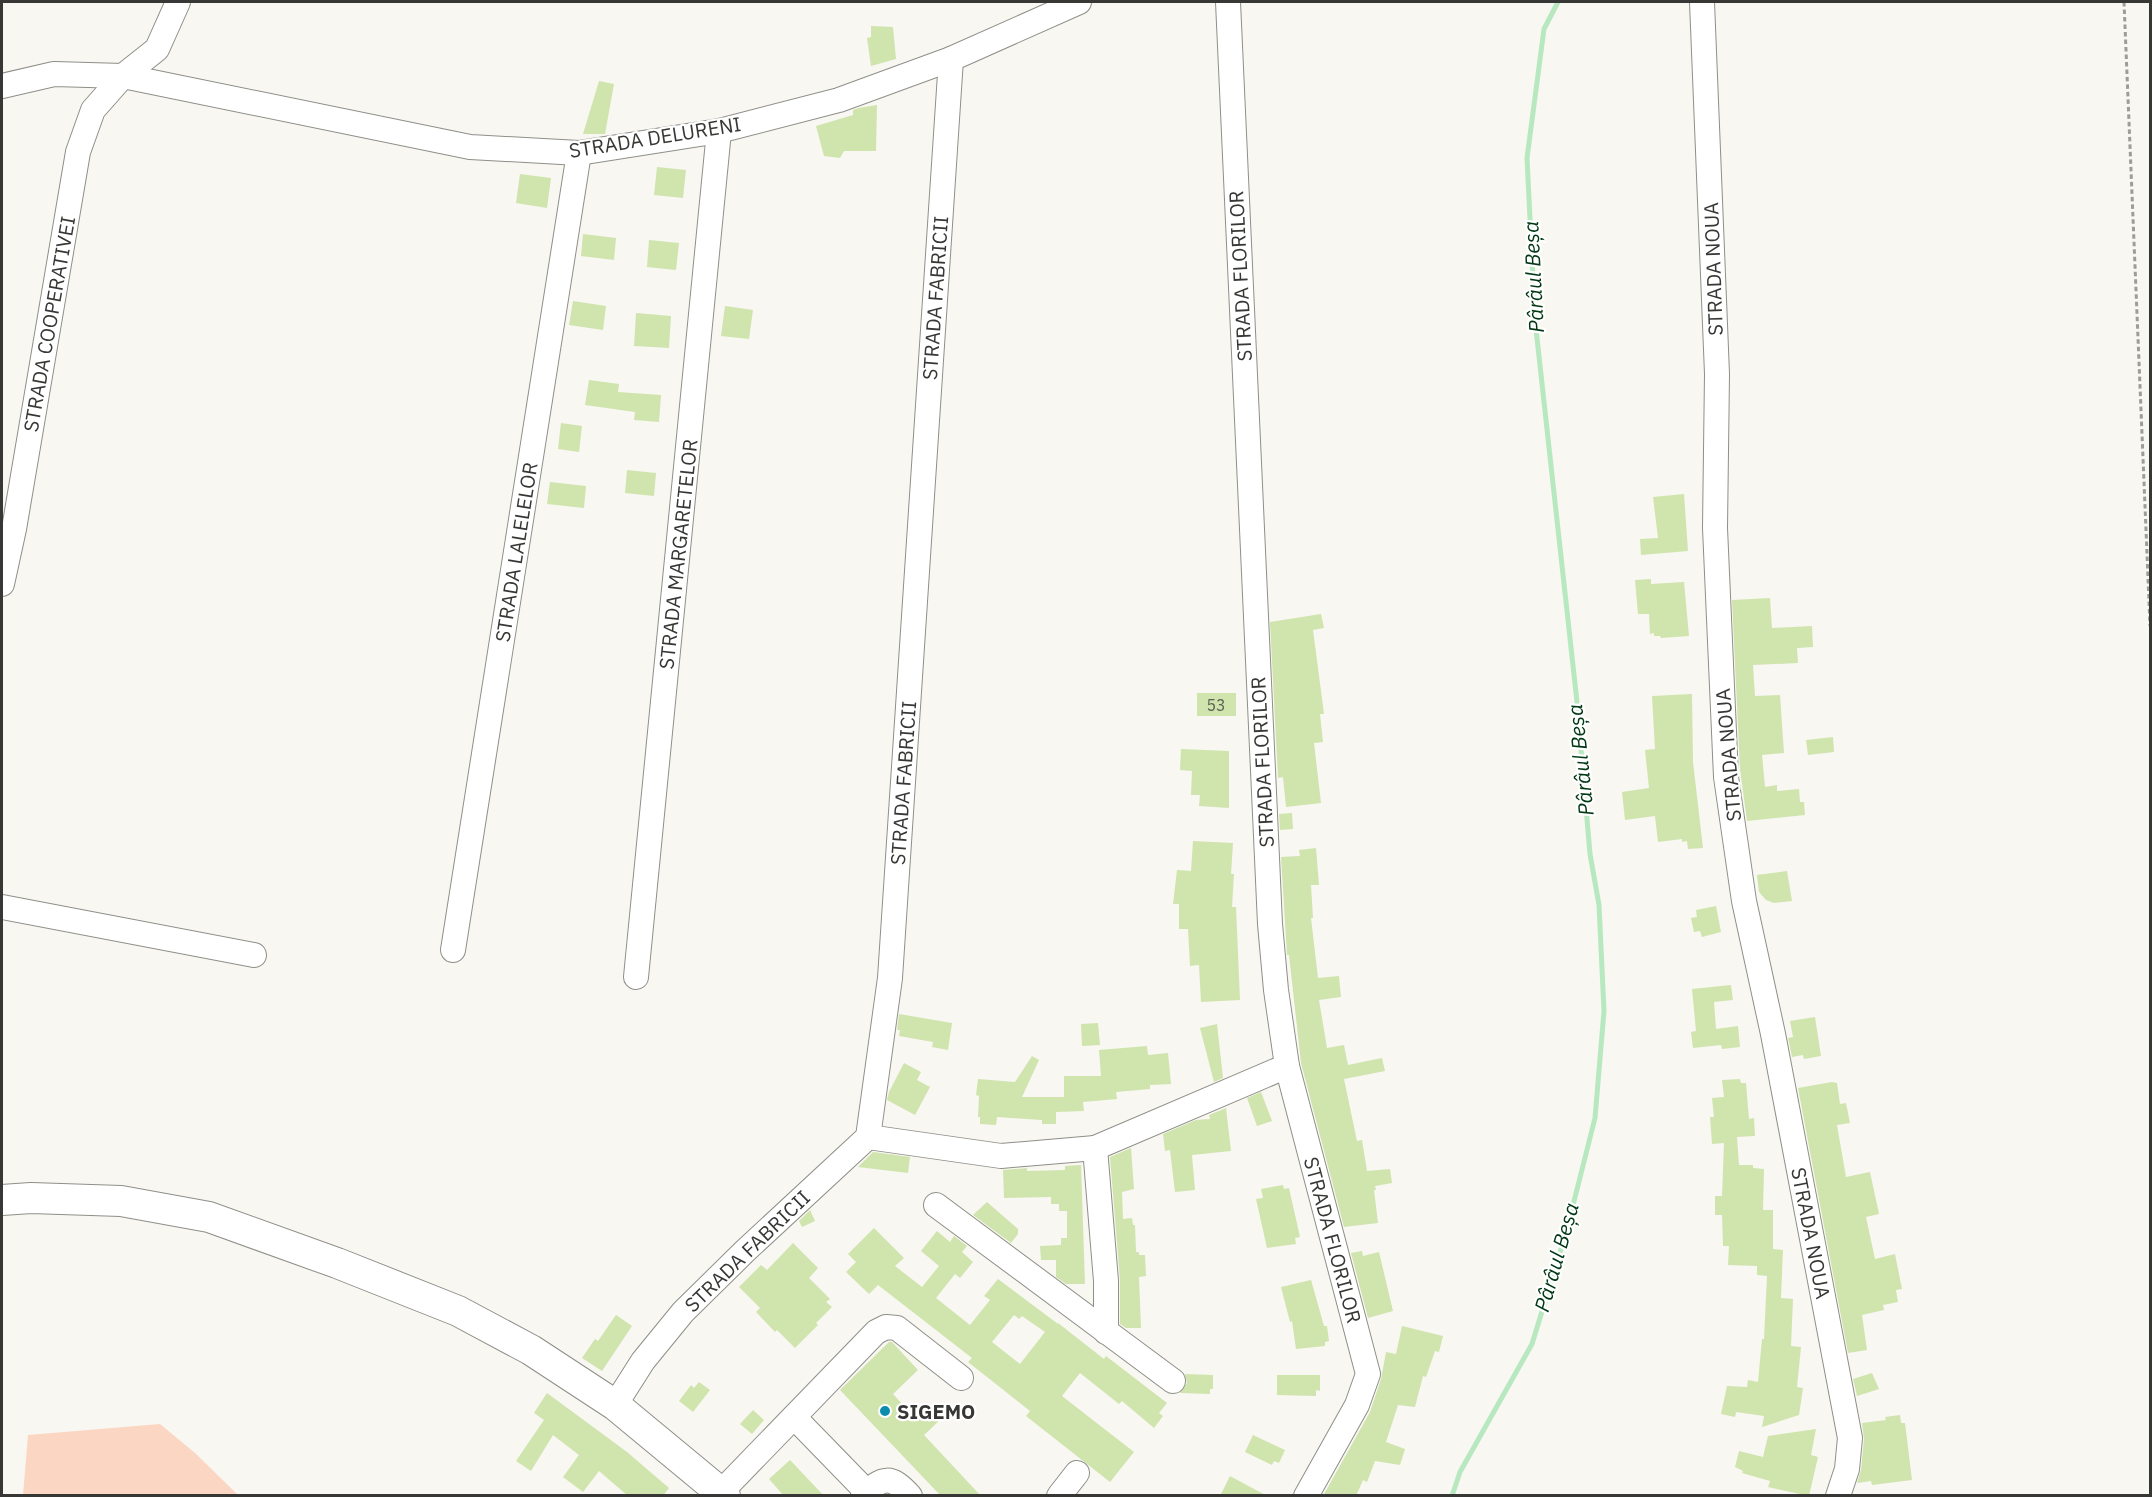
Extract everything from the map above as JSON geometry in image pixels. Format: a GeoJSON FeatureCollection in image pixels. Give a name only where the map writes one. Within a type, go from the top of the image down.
{"type":"FeatureCollection","features":[{"type":"Feature","properties":{"kind":"main road"},"geometry":{"type":"LineString","coordinates":[[2,1200],[31,1198],[121,1201],[208,1217],[337,1263],[458,1311],[531,1350],[615,1405],[723,1494]]}},
{"type":"Feature","properties":{"kind":"street","name":"STRADA COOPERATIVEI"},"geometry":{"type":"LineString","coordinates":[[2,584],[14,529],[78,152],[93,110],[123,76],[157,49],[178,2]]}},
{"type":"Feature","properties":{"kind":"street","name":"STRADA DELURENI"},"geometry":{"type":"LineString","coordinates":[[2,86],[54,74],[123,76],[470,147],[579,153],[719,131],[839,100],[951,59],[1079,2]]}},
{"type":"Feature","properties":{"kind":"street","name":"STRADA FLORILOR"},"geometry":{"type":"LineString","coordinates":[[1228,2],[1270,924],[1276,990],[1287,1066],[1368,1374],[1357,1405],[1306,1496]]}},
{"type":"Feature","properties":{"kind":"street","name":"STRADA NOUA"},"geometry":{"type":"LineString","coordinates":[[1702,2],[1717,374],[1716,528],[1726,777],[1744,901],[1773,1034],[1851,1438],[1847,1469],[1838,1496]]}},
{"type":"Feature","properties":{"kind":"street","name":"STRADA FABRICII"},"geometry":{"type":"LineString","coordinates":[[615,1405],[644,1361],[683,1312],[868,1137],[890,978],[951,59]]}},
{"type":"Feature","properties":{"kind":"street","name":"STRADA MARGARETELOR"},"geometry":{"type":"LineString","coordinates":[[636,977],[719,131]]}},
{"type":"Feature","properties":{"kind":"street","name":"STRADA LALELELOR"},"geometry":{"type":"LineString","coordinates":[[453,950],[579,153]]}},
{"type":"Feature","properties":{"kind":"street"},"geometry":{"type":"LineString","coordinates":[[2,907],[254,955]]}},
{"type":"Feature","properties":{"kind":"street"},"geometry":{"type":"LineString","coordinates":[[868,1137],[1001,1156],[1095,1148],[1287,1066]]}},
{"type":"Feature","properties":{"kind":"street"},"geometry":{"type":"LineString","coordinates":[[1095,1148],[1106,1281],[1106,1332]]}},
{"type":"Feature","properties":{"kind":"street"},"geometry":{"type":"LineString","coordinates":[[936,1205],[1173,1381]]}},
{"type":"Feature","properties":{"kind":"street"},"geometry":{"type":"LineString","coordinates":[[723,1494],[876,1332],[886,1327],[897,1328],[962,1378]]}},
{"type":"Feature","properties":{"kind":"street"},"geometry":{"type":"LineString","coordinates":[[794,1417],[865,1494],[882,1480],[890,1479],[898,1482],[910,1496]]}},
{"type":"Feature","properties":{"kind":"street"},"geometry":{"type":"LineString","coordinates":[[1059,1496],[1077,1473]]}},
{"type":"Feature","properties":{"kind":"path"},"geometry":{"type":"LineString","coordinates":[[2124,2],[2151,626]]}},
{"type":"Feature","properties":{"kind":"shaded area"},"geometry":{"type":"Polygon","coordinates":[[[160,1424],[195,1453],[238,1495],[23,1495],[28,1435],[160,1424]]]}},
{"type":"Feature","properties":{"kind":"building"},"geometry":{"type":"Polygon","coordinates":[[[871,26],[893,27],[896,59],[871,66],[867,38],[871,37],[871,26]]]}},
{"type":"Feature","properties":{"kind":"building"},"geometry":{"type":"Polygon","coordinates":[[[599,81],[614,84],[605,134],[583,134],[599,81]]]}},
{"type":"Feature","properties":{"kind":"building"},"geometry":{"type":"Polygon","coordinates":[[[877,105],[876,151],[844,151],[840,158],[824,156],[816,126],[853,115],[853,110],[877,105]]]}},
{"type":"Feature","properties":{"kind":"building"},"geometry":{"type":"Polygon","coordinates":[[[657,167],[686,170],[683,198],[654,195],[657,167]]]}},
{"type":"Feature","properties":{"kind":"building"},"geometry":{"type":"Polygon","coordinates":[[[520,174],[551,178],[547,208],[516,203],[520,174]]]}},
{"type":"Feature","properties":{"kind":"building"},"geometry":{"type":"Polygon","coordinates":[[[583,234],[616,238],[614,260],[581,256],[583,234]]]}},
{"type":"Feature","properties":{"kind":"building"},"geometry":{"type":"Polygon","coordinates":[[[649,240],[679,243],[676,270],[647,267],[649,240]]]}},
{"type":"Feature","properties":{"kind":"building"},"geometry":{"type":"Polygon","coordinates":[[[573,301],[606,306],[603,330],[569,325],[573,301]]]}},
{"type":"Feature","properties":{"kind":"building"},"geometry":{"type":"Polygon","coordinates":[[[725,306],[753,310],[749,339],[721,336],[725,306]]]}},
{"type":"Feature","properties":{"kind":"building"},"geometry":{"type":"Polygon","coordinates":[[[636,313],[671,316],[669,348],[634,346],[636,313]]]}},
{"type":"Feature","properties":{"kind":"building"},"geometry":{"type":"Polygon","coordinates":[[[589,380],[619,384],[618,392],[661,395],[659,422],[634,420],[635,412],[585,405],[589,380]]]}},
{"type":"Feature","properties":{"kind":"building"},"geometry":{"type":"Polygon","coordinates":[[[561,423],[582,426],[579,452],[558,449],[561,423]]]}},
{"type":"Feature","properties":{"kind":"building"},"geometry":{"type":"Polygon","coordinates":[[[627,470],[656,473],[654,496],[625,493],[627,470]]]}},
{"type":"Feature","properties":{"kind":"building"},"geometry":{"type":"Polygon","coordinates":[[[550,482],[586,486],[584,508],[547,504],[550,482]]]}},
{"type":"Feature","properties":{"kind":"building"},"geometry":{"type":"Polygon","coordinates":[[[1684,494],[1688,551],[1641,555],[1640,539],[1658,538],[1653,497],[1684,494]]]}},
{"type":"Feature","properties":{"kind":"building"},"geometry":{"type":"Polygon","coordinates":[[[1651,579],[1651,584],[1684,582],[1689,636],[1661,638],[1654,636],[1654,633],[1650,634],[1649,614],[1638,614],[1635,580],[1651,579]]]}},
{"type":"Feature","properties":{"kind":"building"},"geometry":{"type":"Polygon","coordinates":[[[1770,598],[1772,628],[1812,626],[1813,647],[1797,648],[1798,663],[1753,665],[1755,696],[1780,695],[1784,753],[1762,755],[1765,787],[1777,785],[1777,791],[1799,789],[1800,802],[1804,802],[1805,815],[1747,821],[1740,769],[1732,600],[1770,598]]]}},
{"type":"Feature","properties":{"kind":"building"},"geometry":{"type":"Polygon","coordinates":[[[1321,614],[1324,628],[1313,630],[1324,714],[1320,714],[1323,742],[1314,743],[1321,803],[1286,807],[1283,777],[1278,778],[1270,622],[1321,614]]]}},
{"type":"Feature","properties":{"kind":"building"},"geometry":{"type":"Polygon","coordinates":[[[1197,693],[1236,693],[1236,716],[1197,716],[1197,693]]]}},
{"type":"Feature","properties":{"kind":"building"},"geometry":{"type":"Polygon","coordinates":[[[1692,694],[1693,762],[1703,848],[1688,849],[1687,841],[1682,842],[1682,839],[1658,842],[1655,816],[1625,820],[1622,792],[1649,788],[1645,750],[1655,749],[1652,696],[1692,694]]]}},
{"type":"Feature","properties":{"kind":"building"},"geometry":{"type":"Polygon","coordinates":[[[1833,737],[1834,752],[1808,755],[1806,740],[1833,737]]]}},
{"type":"Feature","properties":{"kind":"building"},"geometry":{"type":"Polygon","coordinates":[[[1181,749],[1229,751],[1229,808],[1199,806],[1200,795],[1191,795],[1192,771],[1180,770],[1181,749]]]}},
{"type":"Feature","properties":{"kind":"building"},"geometry":{"type":"Polygon","coordinates":[[[1292,813],[1293,829],[1280,830],[1279,814],[1292,813]]]}},
{"type":"Feature","properties":{"kind":"building"},"geometry":{"type":"Polygon","coordinates":[[[1193,841],[1233,843],[1232,907],[1236,907],[1240,1000],[1201,1002],[1199,965],[1190,966],[1188,929],[1179,929],[1179,904],[1173,904],[1177,870],[1191,871],[1193,841]]]}},
{"type":"Feature","properties":{"kind":"building"},"geometry":{"type":"Polygon","coordinates":[[[1316,848],[1319,885],[1311,885],[1313,918],[1311,918],[1318,978],[1339,976],[1341,997],[1319,1000],[1327,1048],[1344,1045],[1348,1065],[1382,1058],[1385,1071],[1344,1079],[1357,1141],[1362,1140],[1367,1171],[1390,1169],[1392,1183],[1375,1186],[1376,1190],[1374,1190],[1378,1223],[1344,1227],[1301,1063],[1289,955],[1287,955],[1281,857],[1300,856],[1299,850],[1316,848]]]}},
{"type":"Feature","properties":{"kind":"building"},"geometry":{"type":"Polygon","coordinates":[[[1787,871],[1792,901],[1774,903],[1766,900],[1759,892],[1757,875],[1787,871]]]}},
{"type":"Feature","properties":{"kind":"building"},"geometry":{"type":"Polygon","coordinates":[[[1716,906],[1721,932],[1702,937],[1700,931],[1694,932],[1691,918],[1697,917],[1696,910],[1716,906]]]}},
{"type":"Feature","properties":{"kind":"building"},"geometry":{"type":"Polygon","coordinates":[[[1731,985],[1733,1000],[1714,1002],[1716,1029],[1738,1026],[1740,1047],[1722,1049],[1721,1045],[1693,1048],[1691,1032],[1696,1031],[1692,989],[1731,985]]]}},
{"type":"Feature","properties":{"kind":"building"},"geometry":{"type":"Polygon","coordinates":[[[899,1014],[952,1023],[948,1050],[932,1047],[933,1042],[899,1036],[900,1030],[897,1030],[899,1014]]]}},
{"type":"Feature","properties":{"kind":"building"},"geometry":{"type":"Polygon","coordinates":[[[1815,1017],[1821,1056],[1804,1059],[1803,1055],[1792,1057],[1788,1038],[1793,1037],[1790,1021],[1815,1017]]]}},
{"type":"Feature","properties":{"kind":"building"},"geometry":{"type":"Polygon","coordinates":[[[1098,1023],[1100,1045],[1082,1046],[1081,1024],[1098,1023]]]}},
{"type":"Feature","properties":{"kind":"building"},"geometry":{"type":"Polygon","coordinates":[[[1217,1024],[1223,1078],[1214,1082],[1200,1028],[1217,1024]]]}},
{"type":"Feature","properties":{"kind":"building"},"geometry":{"type":"Polygon","coordinates":[[[1147,1046],[1148,1055],[1168,1053],[1171,1084],[1150,1085],[1150,1089],[1116,1092],[1117,1099],[1083,1102],[1084,1111],[1056,1112],[1056,1124],[1042,1124],[1042,1120],[997,1117],[996,1125],[980,1124],[979,1096],[976,1095],[978,1079],[1015,1082],[1032,1056],[1039,1060],[1022,1097],[1064,1097],[1064,1076],[1101,1076],[1099,1050],[1147,1046]]]}},
{"type":"Feature","properties":{"kind":"building"},"geometry":{"type":"Polygon","coordinates":[[[904,1063],[921,1072],[917,1080],[930,1087],[915,1115],[887,1100],[904,1063]]]}},
{"type":"Feature","properties":{"kind":"building"},"geometry":{"type":"Polygon","coordinates":[[[1740,1079],[1741,1083],[1746,1083],[1749,1119],[1754,1118],[1755,1136],[1737,1137],[1739,1165],[1753,1165],[1753,1168],[1764,1169],[1763,1210],[1773,1210],[1773,1249],[1783,1250],[1781,1298],[1793,1299],[1791,1346],[1801,1347],[1797,1387],[1803,1388],[1799,1415],[1762,1427],[1764,1416],[1736,1412],[1735,1417],[1721,1414],[1727,1386],[1747,1387],[1748,1380],[1758,1382],[1762,1339],[1764,1339],[1767,1276],[1757,1275],[1757,1266],[1728,1265],[1729,1246],[1723,1246],[1722,1215],[1715,1215],[1715,1196],[1722,1196],[1724,1143],[1712,1144],[1710,1117],[1714,1117],[1712,1098],[1724,1097],[1722,1080],[1740,1079]]]}},
{"type":"Feature","properties":{"kind":"building"},"geometry":{"type":"Polygon","coordinates":[[[1837,1083],[1840,1104],[1846,1103],[1850,1123],[1837,1125],[1846,1177],[1870,1172],[1879,1214],[1866,1217],[1875,1259],[1895,1254],[1902,1289],[1896,1290],[1898,1302],[1883,1305],[1884,1310],[1862,1315],[1867,1350],[1848,1353],[1798,1088],[1837,1083]]]}},
{"type":"Feature","properties":{"kind":"building"},"geometry":{"type":"Polygon","coordinates":[[[1261,1092],[1272,1121],[1257,1126],[1247,1098],[1261,1092]]]}},
{"type":"Feature","properties":{"kind":"building"},"geometry":{"type":"Polygon","coordinates":[[[1226,1108],[1231,1151],[1192,1155],[1195,1190],[1175,1192],[1170,1150],[1165,1151],[1163,1134],[1196,1120],[1210,1119],[1209,1115],[1226,1108]]]}},
{"type":"Feature","properties":{"kind":"building"},"geometry":{"type":"Polygon","coordinates":[[[1131,1148],[1134,1189],[1122,1192],[1123,1219],[1132,1218],[1133,1225],[1135,1225],[1136,1252],[1139,1252],[1139,1255],[1145,1255],[1146,1276],[1139,1277],[1141,1328],[1126,1328],[1120,1324],[1120,1280],[1110,1157],[1131,1148]]]}},
{"type":"Feature","properties":{"kind":"building"},"geometry":{"type":"Polygon","coordinates":[[[873,1152],[910,1157],[908,1173],[858,1167],[873,1152]]]}},
{"type":"Feature","properties":{"kind":"building"},"geometry":{"type":"Polygon","coordinates":[[[1081,1165],[1085,1284],[1066,1284],[1056,1277],[1056,1260],[1041,1260],[1040,1246],[1061,1245],[1061,1238],[1067,1238],[1067,1211],[1059,1211],[1059,1204],[1051,1204],[1051,1197],[1004,1198],[1003,1170],[1027,1168],[1027,1171],[1065,1170],[1065,1166],[1081,1165]]]}},
{"type":"Feature","properties":{"kind":"building"},"geometry":{"type":"Polygon","coordinates":[[[1283,1185],[1284,1189],[1289,1188],[1300,1237],[1295,1238],[1296,1244],[1267,1248],[1256,1199],[1263,1198],[1261,1189],[1283,1185]]]}},
{"type":"Feature","properties":{"kind":"building"},"geometry":{"type":"Polygon","coordinates":[[[987,1202],[1018,1229],[1018,1234],[1011,1243],[973,1215],[987,1202]]]}},
{"type":"Feature","properties":{"kind":"building"},"geometry":{"type":"Polygon","coordinates":[[[810,1210],[815,1221],[802,1227],[799,1221],[810,1210]]]}},
{"type":"Feature","properties":{"kind":"building"},"geometry":{"type":"Polygon","coordinates":[[[874,1228],[904,1258],[895,1266],[922,1287],[939,1266],[921,1251],[937,1231],[950,1242],[954,1236],[967,1246],[962,1252],[973,1262],[960,1278],[955,1274],[936,1298],[970,1325],[990,1300],[984,1296],[998,1279],[1104,1359],[1106,1356],[1167,1403],[1159,1413],[1163,1416],[1154,1428],[1122,1401],[1119,1404],[1080,1373],[1062,1396],[1134,1452],[1110,1482],[1026,1416],[1030,1411],[968,1362],[972,1358],[878,1285],[869,1294],[846,1272],[856,1262],[848,1254],[874,1228]],[[1014,1315],[992,1342],[1020,1364],[1045,1332],[1022,1316],[1019,1319],[1014,1315]]]}},
{"type":"Feature","properties":{"kind":"building"},"geometry":{"type":"Polygon","coordinates":[[[793,1243],[818,1268],[809,1278],[830,1299],[826,1302],[832,1307],[795,1348],[777,1330],[775,1332],[756,1312],[760,1308],[739,1287],[761,1265],[767,1270],[793,1243]]]}},
{"type":"Feature","properties":{"kind":"building"},"geometry":{"type":"Polygon","coordinates":[[[1362,1251],[1363,1256],[1379,1252],[1393,1311],[1368,1318],[1351,1253],[1362,1251]]]}},
{"type":"Feature","properties":{"kind":"building"},"geometry":{"type":"Polygon","coordinates":[[[1311,1280],[1324,1326],[1327,1326],[1329,1341],[1325,1342],[1325,1346],[1296,1349],[1292,1321],[1290,1322],[1281,1287],[1311,1280]]]}},
{"type":"Feature","properties":{"kind":"building"},"geometry":{"type":"Polygon","coordinates":[[[616,1315],[632,1326],[602,1371],[582,1358],[595,1339],[598,1341],[616,1315]]]}},
{"type":"Feature","properties":{"kind":"building"},"geometry":{"type":"Polygon","coordinates":[[[1402,1326],[1443,1336],[1439,1352],[1435,1351],[1426,1377],[1423,1376],[1415,1407],[1398,1405],[1386,1442],[1405,1449],[1400,1465],[1375,1461],[1367,1482],[1363,1480],[1356,1496],[1323,1496],[1370,1412],[1381,1379],[1386,1352],[1396,1354],[1402,1326]]]}},
{"type":"Feature","properties":{"kind":"building","name":"SIGEMO"},"geometry":{"type":"Polygon","coordinates":[[[889,1342],[892,1342],[918,1370],[893,1394],[914,1417],[926,1406],[940,1420],[924,1435],[981,1496],[941,1496],[840,1390],[889,1342]]]}},
{"type":"Feature","properties":{"kind":"building"},"geometry":{"type":"Polygon","coordinates":[[[1872,1373],[1879,1389],[1857,1396],[1853,1379],[1872,1373]]]}},
{"type":"Feature","properties":{"kind":"building"},"geometry":{"type":"Polygon","coordinates":[[[1185,1374],[1213,1375],[1213,1389],[1210,1389],[1210,1394],[1180,1393],[1187,1383],[1185,1374]]]}},
{"type":"Feature","properties":{"kind":"building"},"geometry":{"type":"Polygon","coordinates":[[[1277,1375],[1320,1375],[1320,1391],[1316,1390],[1316,1396],[1277,1395],[1277,1375]]]}},
{"type":"Feature","properties":{"kind":"building"},"geometry":{"type":"Polygon","coordinates":[[[699,1382],[710,1390],[693,1412],[679,1401],[691,1385],[694,1388],[699,1382]]]}},
{"type":"Feature","properties":{"kind":"building"},"geometry":{"type":"Polygon","coordinates":[[[547,1393],[627,1452],[669,1488],[663,1496],[628,1496],[599,1471],[583,1492],[563,1477],[579,1455],[553,1435],[531,1471],[516,1461],[544,1420],[534,1413],[547,1393]]]}},
{"type":"Feature","properties":{"kind":"building"},"geometry":{"type":"Polygon","coordinates":[[[753,1410],[764,1420],[752,1434],[740,1424],[753,1410]]]}},
{"type":"Feature","properties":{"kind":"building"},"geometry":{"type":"Polygon","coordinates":[[[1900,1415],[1901,1423],[1905,1423],[1912,1480],[1872,1485],[1871,1481],[1857,1483],[1861,1470],[1864,1439],[1862,1423],[1886,1420],[1885,1417],[1900,1415]]]}},
{"type":"Feature","properties":{"kind":"building"},"geometry":{"type":"Polygon","coordinates":[[[1816,1429],[1811,1455],[1818,1457],[1809,1496],[1768,1487],[1770,1481],[1742,1473],[1743,1471],[1735,1467],[1739,1451],[1763,1457],[1768,1436],[1816,1429]]]}},
{"type":"Feature","properties":{"kind":"building"},"geometry":{"type":"Polygon","coordinates":[[[1253,1435],[1285,1450],[1279,1463],[1274,1461],[1272,1465],[1245,1452],[1253,1435]]]}},
{"type":"Feature","properties":{"kind":"building"},"geometry":{"type":"Polygon","coordinates":[[[790,1460],[824,1496],[784,1496],[769,1479],[790,1460]]]}},
{"type":"Feature","properties":{"kind":"building"},"geometry":{"type":"Polygon","coordinates":[[[1230,1476],[1267,1496],[1220,1496],[1230,1476]]]}},
{"type":"Feature","properties":{"kind":"waterway","name":"Pârâul Beșa"},"geometry":{"type":"LineString","coordinates":[[1452,1496],[1460,1472],[1532,1344],[1566,1233],[1595,1118],[1604,1011],[1599,905],[1590,854],[1577,702],[1535,320],[1527,158],[1544,29],[1558,2]]}},
{"type":"Feature","properties":{"kind":"place","name":"SIGEMO"},"geometry":{"type":"Point","coordinates":[885,1411]}}]}
